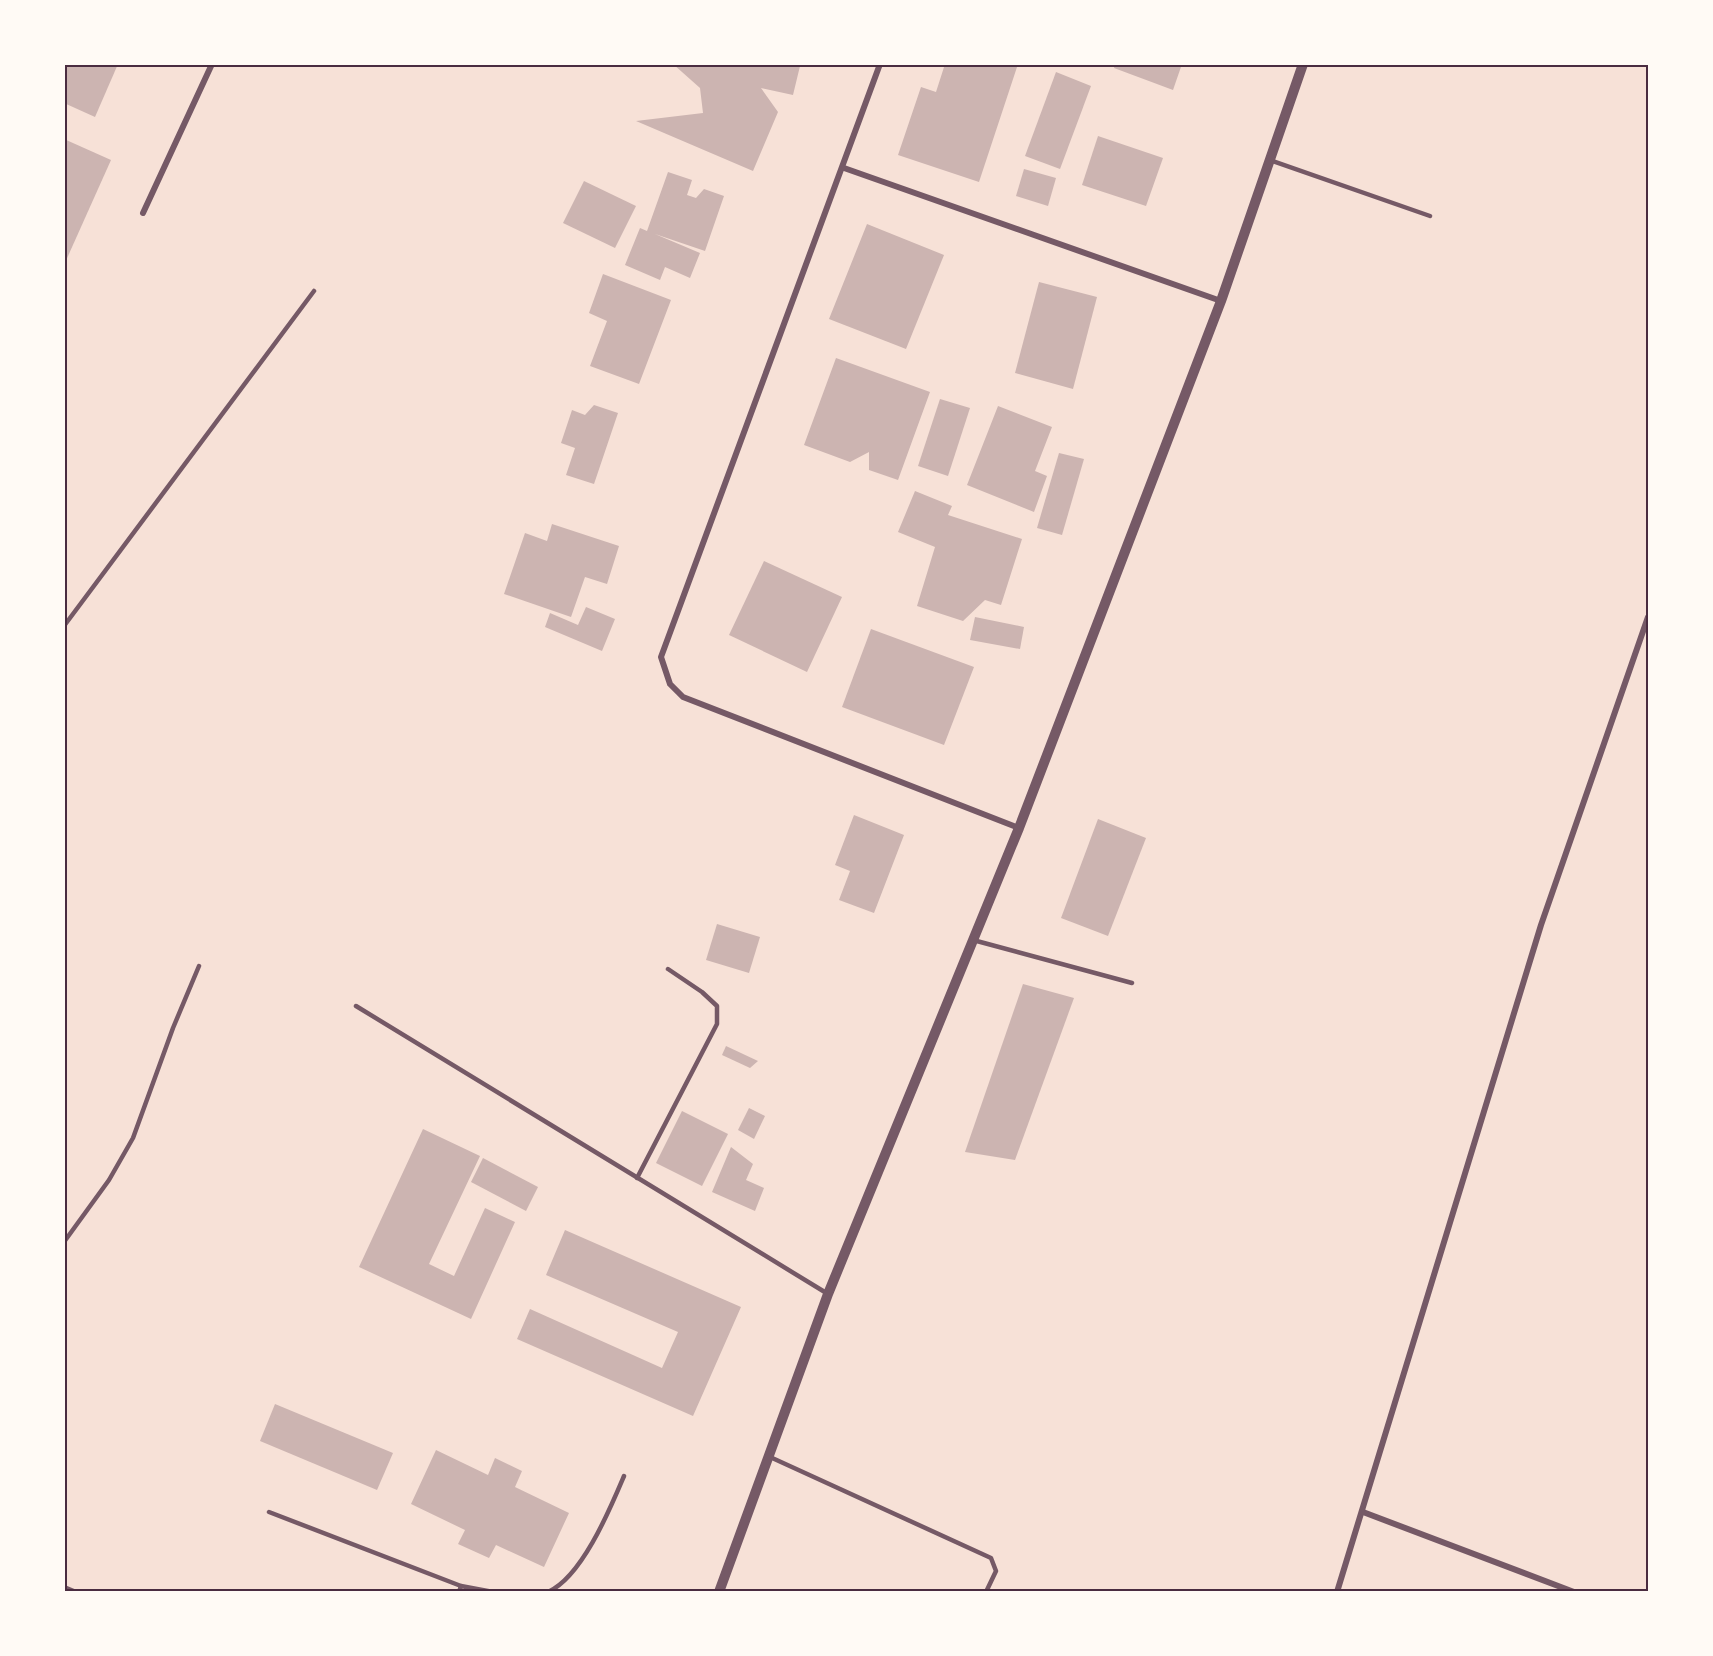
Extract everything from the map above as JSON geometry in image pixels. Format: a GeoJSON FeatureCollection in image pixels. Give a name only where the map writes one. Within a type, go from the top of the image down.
{"type":"FeatureCollection","features":[{"type":"Feature","properties":{"kind":"street"},"geometry":{"type":"LineString","coordinates":[[143,213],[212,64]]}},
{"type":"Feature","properties":{"kind":"street"},"geometry":{"type":"LineString","coordinates":[[880,64],[844,168],[661,657],[670,684],[683,697],[1019,828]]}},
{"type":"Feature","properties":{"kind":"street"},"geometry":{"type":"LineString","coordinates":[[719,1592],[828,1294],[1019,828],[1221,301],[1303,64]]}},
{"type":"Feature","properties":{"kind":"street"},"geometry":{"type":"LineString","coordinates":[[844,168],[1221,301]]}},
{"type":"Feature","properties":{"kind":"street"},"geometry":{"type":"LineString","coordinates":[[1337,1592],[1541,925],[1648,617]]}},
{"type":"Feature","properties":{"kind":"street"},"geometry":{"type":"LineString","coordinates":[[1363,1512],[1574,1592]]}},
{"type":"Feature","properties":{"kind":"lane"},"geometry":{"type":"LineString","coordinates":[[1270,160],[1430,216]]}},
{"type":"Feature","properties":{"kind":"lane"},"geometry":{"type":"LineString","coordinates":[[64,626],[314,291]]}},
{"type":"Feature","properties":{"kind":"lane"},"geometry":{"type":"LineString","coordinates":[[973,940],[1132,983]]}},
{"type":"Feature","properties":{"kind":"lane"},"geometry":{"type":"LineString","coordinates":[[64,1242],[109,1180],[133,1138],[173,1028],[199,966]]}},
{"type":"Feature","properties":{"kind":"lane"},"geometry":{"type":"LineString","coordinates":[[637,1178],[717,1024],[717,1006],[702,992],[668,969]]}},
{"type":"Feature","properties":{"kind":"lane"},"geometry":{"type":"LineString","coordinates":[[356,1006],[828,1294]]}},
{"type":"Feature","properties":{"kind":"lane"},"geometry":{"type":"LineString","coordinates":[[768,1457],[991,1558],[996,1571],[986,1592]]}},
{"type":"Feature","properties":{"kind":"lane"},"geometry":{"type":"LineString","coordinates":[[548,1592],[559,1587],[600,1532],[624,1476]]}},
{"type":"Feature","properties":{"kind":"lane"},"geometry":{"type":"LineString","coordinates":[[269,1512],[460,1589],[493,1592]]}},
{"type":"Feature","properties":{"kind":"lane"},"geometry":{"type":"LineString","coordinates":[[64,1587],[76,1592]]}},
{"type":"Feature","properties":{"kind":"building"},"geometry":{"type":"Polygon","coordinates":[[[66,64],[118,64],[95,117],[64,103],[66,64]]]}},
{"type":"Feature","properties":{"kind":"building"},"geometry":{"type":"Polygon","coordinates":[[[673,64],[800,66],[793,95],[761,88],[778,112],[753,171],[636,121],[703,113],[700,88],[673,64]]]}},
{"type":"Feature","properties":{"kind":"building"},"geometry":{"type":"Polygon","coordinates":[[[945,64],[1018,64],[979,182],[898,155],[921,87],[936,92],[945,64]]]}},
{"type":"Feature","properties":{"kind":"building"},"geometry":{"type":"Polygon","coordinates":[[[1115,64],[1182,64],[1173,90],[1114,68],[1115,64]]]}},
{"type":"Feature","properties":{"kind":"building"},"geometry":{"type":"Polygon","coordinates":[[[1056,72],[1091,86],[1060,169],[1025,156],[1056,72]]]}},
{"type":"Feature","properties":{"kind":"building"},"geometry":{"type":"Polygon","coordinates":[[[1098,136],[1163,158],[1146,206],[1082,185],[1098,136]]]}},
{"type":"Feature","properties":{"kind":"building"},"geometry":{"type":"Polygon","coordinates":[[[64,139],[111,160],[64,265],[64,139]]]}},
{"type":"Feature","properties":{"kind":"building"},"geometry":{"type":"Polygon","coordinates":[[[1024,169],[1056,178],[1048,206],[1016,196],[1024,169]]]}},
{"type":"Feature","properties":{"kind":"building"},"geometry":{"type":"Polygon","coordinates":[[[668,172],[692,180],[687,195],[696,198],[704,189],[724,196],[705,251],[655,234],[700,253],[690,278],[665,267],[660,280],[625,265],[640,228],[647,231],[668,172]]]}},
{"type":"Feature","properties":{"kind":"building"},"geometry":{"type":"Polygon","coordinates":[[[584,181],[636,206],[615,248],[563,223],[584,181]]]}},
{"type":"Feature","properties":{"kind":"building"},"geometry":{"type":"Polygon","coordinates":[[[867,224],[944,255],[906,349],[829,319],[867,224]]]}},
{"type":"Feature","properties":{"kind":"building"},"geometry":{"type":"Polygon","coordinates":[[[603,274],[671,300],[639,384],[590,366],[607,321],[589,313],[603,274]]]}},
{"type":"Feature","properties":{"kind":"building"},"geometry":{"type":"Polygon","coordinates":[[[1039,282],[1097,297],[1073,389],[1015,373],[1039,282]]]}},
{"type":"Feature","properties":{"kind":"building"},"geometry":{"type":"Polygon","coordinates":[[[836,358],[930,392],[898,480],[869,470],[869,452],[850,462],[804,445],[836,358]]]}},
{"type":"Feature","properties":{"kind":"building"},"geometry":{"type":"Polygon","coordinates":[[[940,399],[970,408],[948,476],[918,466],[940,399]]]}},
{"type":"Feature","properties":{"kind":"building"},"geometry":{"type":"Polygon","coordinates":[[[594,405],[618,413],[594,484],[566,475],[575,448],[561,443],[572,410],[585,415],[594,405]]]}},
{"type":"Feature","properties":{"kind":"building"},"geometry":{"type":"Polygon","coordinates":[[[998,406],[1052,427],[1035,471],[1047,476],[1034,512],[967,485],[998,406]]]}},
{"type":"Feature","properties":{"kind":"building"},"geometry":{"type":"Polygon","coordinates":[[[1059,453],[1084,459],[1062,535],[1037,528],[1059,453]]]}},
{"type":"Feature","properties":{"kind":"building"},"geometry":{"type":"Polygon","coordinates":[[[915,491],[952,506],[948,515],[1022,539],[1001,605],[985,600],[963,621],[917,606],[935,547],[898,532],[915,491]]]}},
{"type":"Feature","properties":{"kind":"building"},"geometry":{"type":"Polygon","coordinates":[[[552,524],[619,546],[607,584],[585,577],[571,617],[504,594],[525,533],[547,541],[552,524]]]}},
{"type":"Feature","properties":{"kind":"building"},"geometry":{"type":"Polygon","coordinates":[[[764,561],[842,597],[807,672],[729,635],[764,561]]]}},
{"type":"Feature","properties":{"kind":"building"},"geometry":{"type":"Polygon","coordinates":[[[586,607],[615,619],[602,651],[545,627],[550,613],[578,625],[586,607]]]}},
{"type":"Feature","properties":{"kind":"building"},"geometry":{"type":"Polygon","coordinates":[[[975,617],[1024,627],[1020,649],[970,640],[975,617]]]}},
{"type":"Feature","properties":{"kind":"building"},"geometry":{"type":"Polygon","coordinates":[[[871,629],[974,667],[944,745],[842,707],[871,629]]]}},
{"type":"Feature","properties":{"kind":"building"},"geometry":{"type":"Polygon","coordinates":[[[854,815],[904,835],[874,913],[839,900],[850,871],[835,865],[854,815]]]}},
{"type":"Feature","properties":{"kind":"building"},"geometry":{"type":"Polygon","coordinates":[[[1098,819],[1146,838],[1108,936],[1061,918],[1098,819]]]}},
{"type":"Feature","properties":{"kind":"building"},"geometry":{"type":"Polygon","coordinates":[[[717,924],[760,937],[749,973],[706,960],[717,924]]]}},
{"type":"Feature","properties":{"kind":"building"},"geometry":{"type":"Polygon","coordinates":[[[1023,984],[1074,998],[1015,1160],[965,1152],[1023,984]]]}},
{"type":"Feature","properties":{"kind":"building"},"geometry":{"type":"Polygon","coordinates":[[[726,1046],[758,1061],[750,1068],[722,1055],[726,1046]]]}},
{"type":"Feature","properties":{"kind":"building"},"geometry":{"type":"Polygon","coordinates":[[[749,1108],[765,1116],[754,1139],[738,1130],[749,1108]]]}},
{"type":"Feature","properties":{"kind":"building"},"geometry":{"type":"Polygon","coordinates":[[[682,1111],[728,1134],[702,1186],[656,1163],[682,1111]]]}},
{"type":"Feature","properties":{"kind":"building"},"geometry":{"type":"Polygon","coordinates":[[[423,1129],[480,1156],[429,1264],[454,1276],[485,1208],[515,1222],[471,1319],[359,1267],[423,1129]]]}},
{"type":"Feature","properties":{"kind":"building"},"geometry":{"type":"Polygon","coordinates":[[[731,1147],[753,1164],[746,1180],[764,1188],[755,1211],[712,1192],[731,1147]]]}},
{"type":"Feature","properties":{"kind":"building"},"geometry":{"type":"Polygon","coordinates":[[[483,1158],[538,1187],[526,1211],[471,1182],[483,1158]]]}},
{"type":"Feature","properties":{"kind":"building"},"geometry":{"type":"Polygon","coordinates":[[[565,1230],[741,1307],[693,1416],[517,1339],[530,1309],[662,1368],[678,1332],[546,1275],[565,1230]]]}},
{"type":"Feature","properties":{"kind":"building"},"geometry":{"type":"Polygon","coordinates":[[[275,1404],[393,1453],[377,1490],[260,1441],[275,1404]]]}},
{"type":"Feature","properties":{"kind":"building"},"geometry":{"type":"Polygon","coordinates":[[[436,1450],[488,1475],[495,1458],[522,1471],[515,1487],[569,1513],[544,1567],[496,1545],[489,1558],[458,1544],[465,1530],[411,1504],[436,1450]]]}}]}
